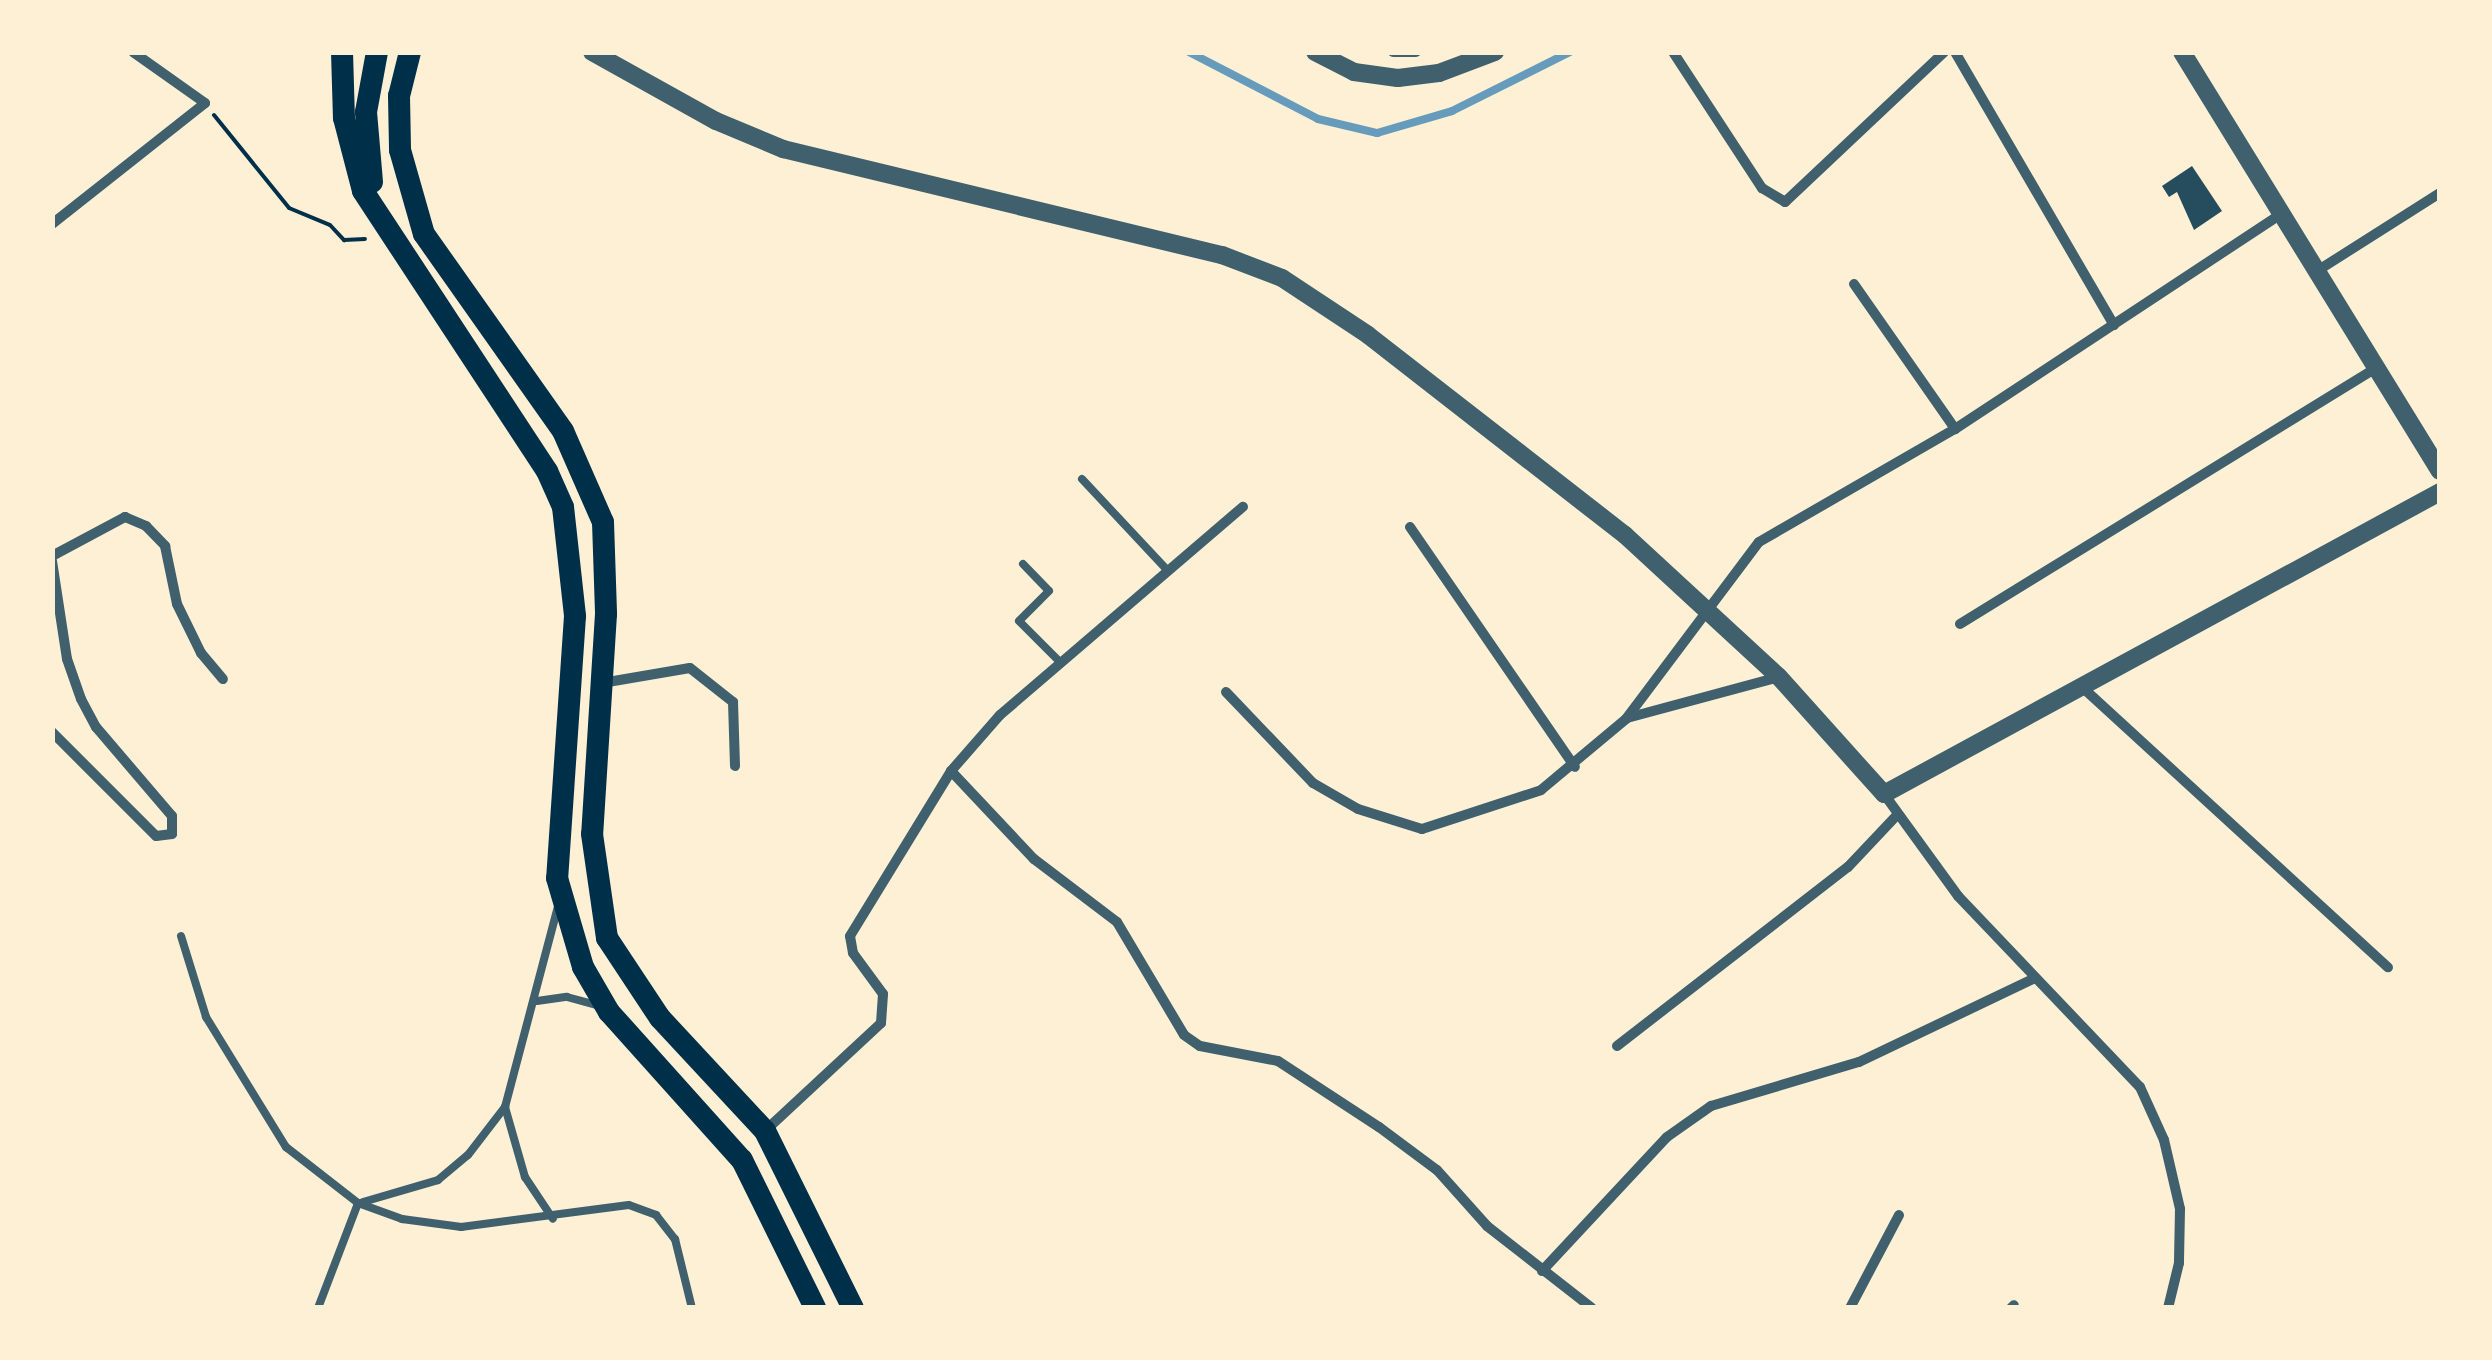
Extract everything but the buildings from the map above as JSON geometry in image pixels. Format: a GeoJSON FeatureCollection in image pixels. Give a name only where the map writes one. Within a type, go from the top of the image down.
{"type":"FeatureCollection","features":[{"type":"Feature","properties":{"kind":"main road"},"geometry":{"type":"LineString","coordinates":[[342,52],[350,153],[385,238],[505,406],[563,507],[575,616],[559,900],[583,967],[609,1012],[742,1160],[815,1308]]}},
{"type":"Feature","properties":{"kind":"main road"},"geometry":{"type":"LineString","coordinates":[[378,52],[366,146],[385,238]]}},
{"type":"Feature","properties":{"kind":"main road"},"geometry":{"type":"LineString","coordinates":[[410,52],[399,121],[414,208],[437,258],[563,430],[592,488],[606,552],[592,834],[608,938],[660,1018],[765,1131],[853,1308]]}},
{"type":"Feature","properties":{"kind":"street"},"geometry":{"type":"LineString","coordinates":[[52,224],[205,103],[133,52]]}},
{"type":"Feature","properties":{"kind":"street"},"geometry":{"type":"LineString","coordinates":[[592,52],[716,122],[782,149],[1222,255],[1282,278],[1368,335],[1595,511],[1706,607],[1779,677],[1884,794],[1920,853],[2140,1087],[2164,1140],[2180,1209],[2179,1262],[2168,1308]]}},
{"type":"Feature","properties":{"kind":"street"},"geometry":{"type":"LineString","coordinates":[[1315,52],[1354,72],[1398,78],[1439,73],[1495,52]]}},
{"type":"Feature","properties":{"kind":"street"},"geometry":{"type":"LineString","coordinates":[[1394,52],[1416,52]]}},
{"type":"Feature","properties":{"kind":"street"},"geometry":{"type":"LineString","coordinates":[[1673,52],[1762,188],[1786,202],[1944,52]]}},
{"type":"Feature","properties":{"kind":"street"},"geometry":{"type":"LineString","coordinates":[[1955,52],[2114,325]]}},
{"type":"Feature","properties":{"kind":"street"},"geometry":{"type":"LineString","coordinates":[[2182,52],[2440,472]]}},
{"type":"Feature","properties":{"kind":"street"},"geometry":{"type":"LineString","coordinates":[[2316,272],[2440,194]]}},
{"type":"Feature","properties":{"kind":"street"},"geometry":{"type":"LineString","coordinates":[[1226,692],[1313,783],[1358,808],[1422,829],[1541,790],[1575,767],[1626,718],[1706,607],[1759,542],[1955,429],[2280,214]]}},
{"type":"Feature","properties":{"kind":"street"},"geometry":{"type":"LineString","coordinates":[[1854,284],[1955,429]]}},
{"type":"Feature","properties":{"kind":"street"},"geometry":{"type":"LineString","coordinates":[[1960,624],[2376,368]]}},
{"type":"Feature","properties":{"kind":"street"},"geometry":{"type":"LineString","coordinates":[[1884,794],[2440,492]]}},
{"type":"Feature","properties":{"kind":"street"},"geometry":{"type":"LineString","coordinates":[[765,1131],[881,1023],[883,994],[854,954],[850,936],[950,771],[1000,716],[1244,507]]}},
{"type":"Feature","properties":{"kind":"street"},"geometry":{"type":"LineString","coordinates":[[52,732],[156,836],[172,834],[172,816],[96,727],[82,699],[67,659],[52,559],[125,517],[146,526],[165,546],[178,604],[201,654],[223,679]]}},
{"type":"Feature","properties":{"kind":"street"},"geometry":{"type":"LineString","coordinates":[[1410,527],[1575,767]]}},
{"type":"Feature","properties":{"kind":"street"},"geometry":{"type":"LineString","coordinates":[[601,683],[690,668],[733,702],[735,766]]}},
{"type":"Feature","properties":{"kind":"street"},"geometry":{"type":"LineString","coordinates":[[1626,718],[1779,677]]}},
{"type":"Feature","properties":{"kind":"street"},"geometry":{"type":"LineString","coordinates":[[2082,686],[2388,967]]}},
{"type":"Feature","properties":{"kind":"street"},"geometry":{"type":"LineString","coordinates":[[950,771],[1034,859],[1117,922],[1184,1035],[1200,1046],[1278,1061],[1379,1127],[1437,1170],[1487,1226],[1592,1308]]}},
{"type":"Feature","properties":{"kind":"street"},"geometry":{"type":"LineString","coordinates":[[1616,1046],[1848,867],[1896,815]]}},
{"type":"Feature","properties":{"kind":"street"},"geometry":{"type":"LineString","coordinates":[[1542,1270],[1666,1137],[1710,1106],[1859,1062],[2035,978]]}},
{"type":"Feature","properties":{"kind":"street"},"geometry":{"type":"LineString","coordinates":[[1850,1308],[1899,1214]]}},
{"type":"Feature","properties":{"kind":"lane"},"geometry":{"type":"LineString","coordinates":[[1082,479],[1168,571]]}},
{"type":"Feature","properties":{"kind":"lane"},"geometry":{"type":"LineString","coordinates":[[1023,564],[1049,591],[1019,621],[1061,663]]}},
{"type":"Feature","properties":{"kind":"lane"},"geometry":{"type":"LineString","coordinates":[[358,1203],[438,1180],[468,1155],[505,1107],[538,1001],[559,900]]}},
{"type":"Feature","properties":{"kind":"lane"},"geometry":{"type":"LineString","coordinates":[[181,936],[206,1017],[286,1146],[358,1203],[461,1227],[553,1219],[630,1206],[656,1215],[675,1239],[692,1308]]}},
{"type":"Feature","properties":{"kind":"lane"},"geometry":{"type":"LineString","coordinates":[[538,1001],[568,997],[609,1012]]}},
{"type":"Feature","properties":{"kind":"lane"},"geometry":{"type":"LineString","coordinates":[[505,1107],[525,1178],[553,1219]]}},
{"type":"Feature","properties":{"kind":"lane"},"geometry":{"type":"LineString","coordinates":[[318,1308],[358,1203]]}},
{"type":"Feature","properties":{"kind":"path"},"geometry":{"type":"LineString","coordinates":[[205,103],[289,208],[330,225],[344,240],[385,238]]}},
{"type":"Feature","properties":{"kind":"waterway"},"geometry":{"type":"LineString","coordinates":[[1189,52],[1318,119],[1377,133],[1452,111],[1570,52]]}}]}
